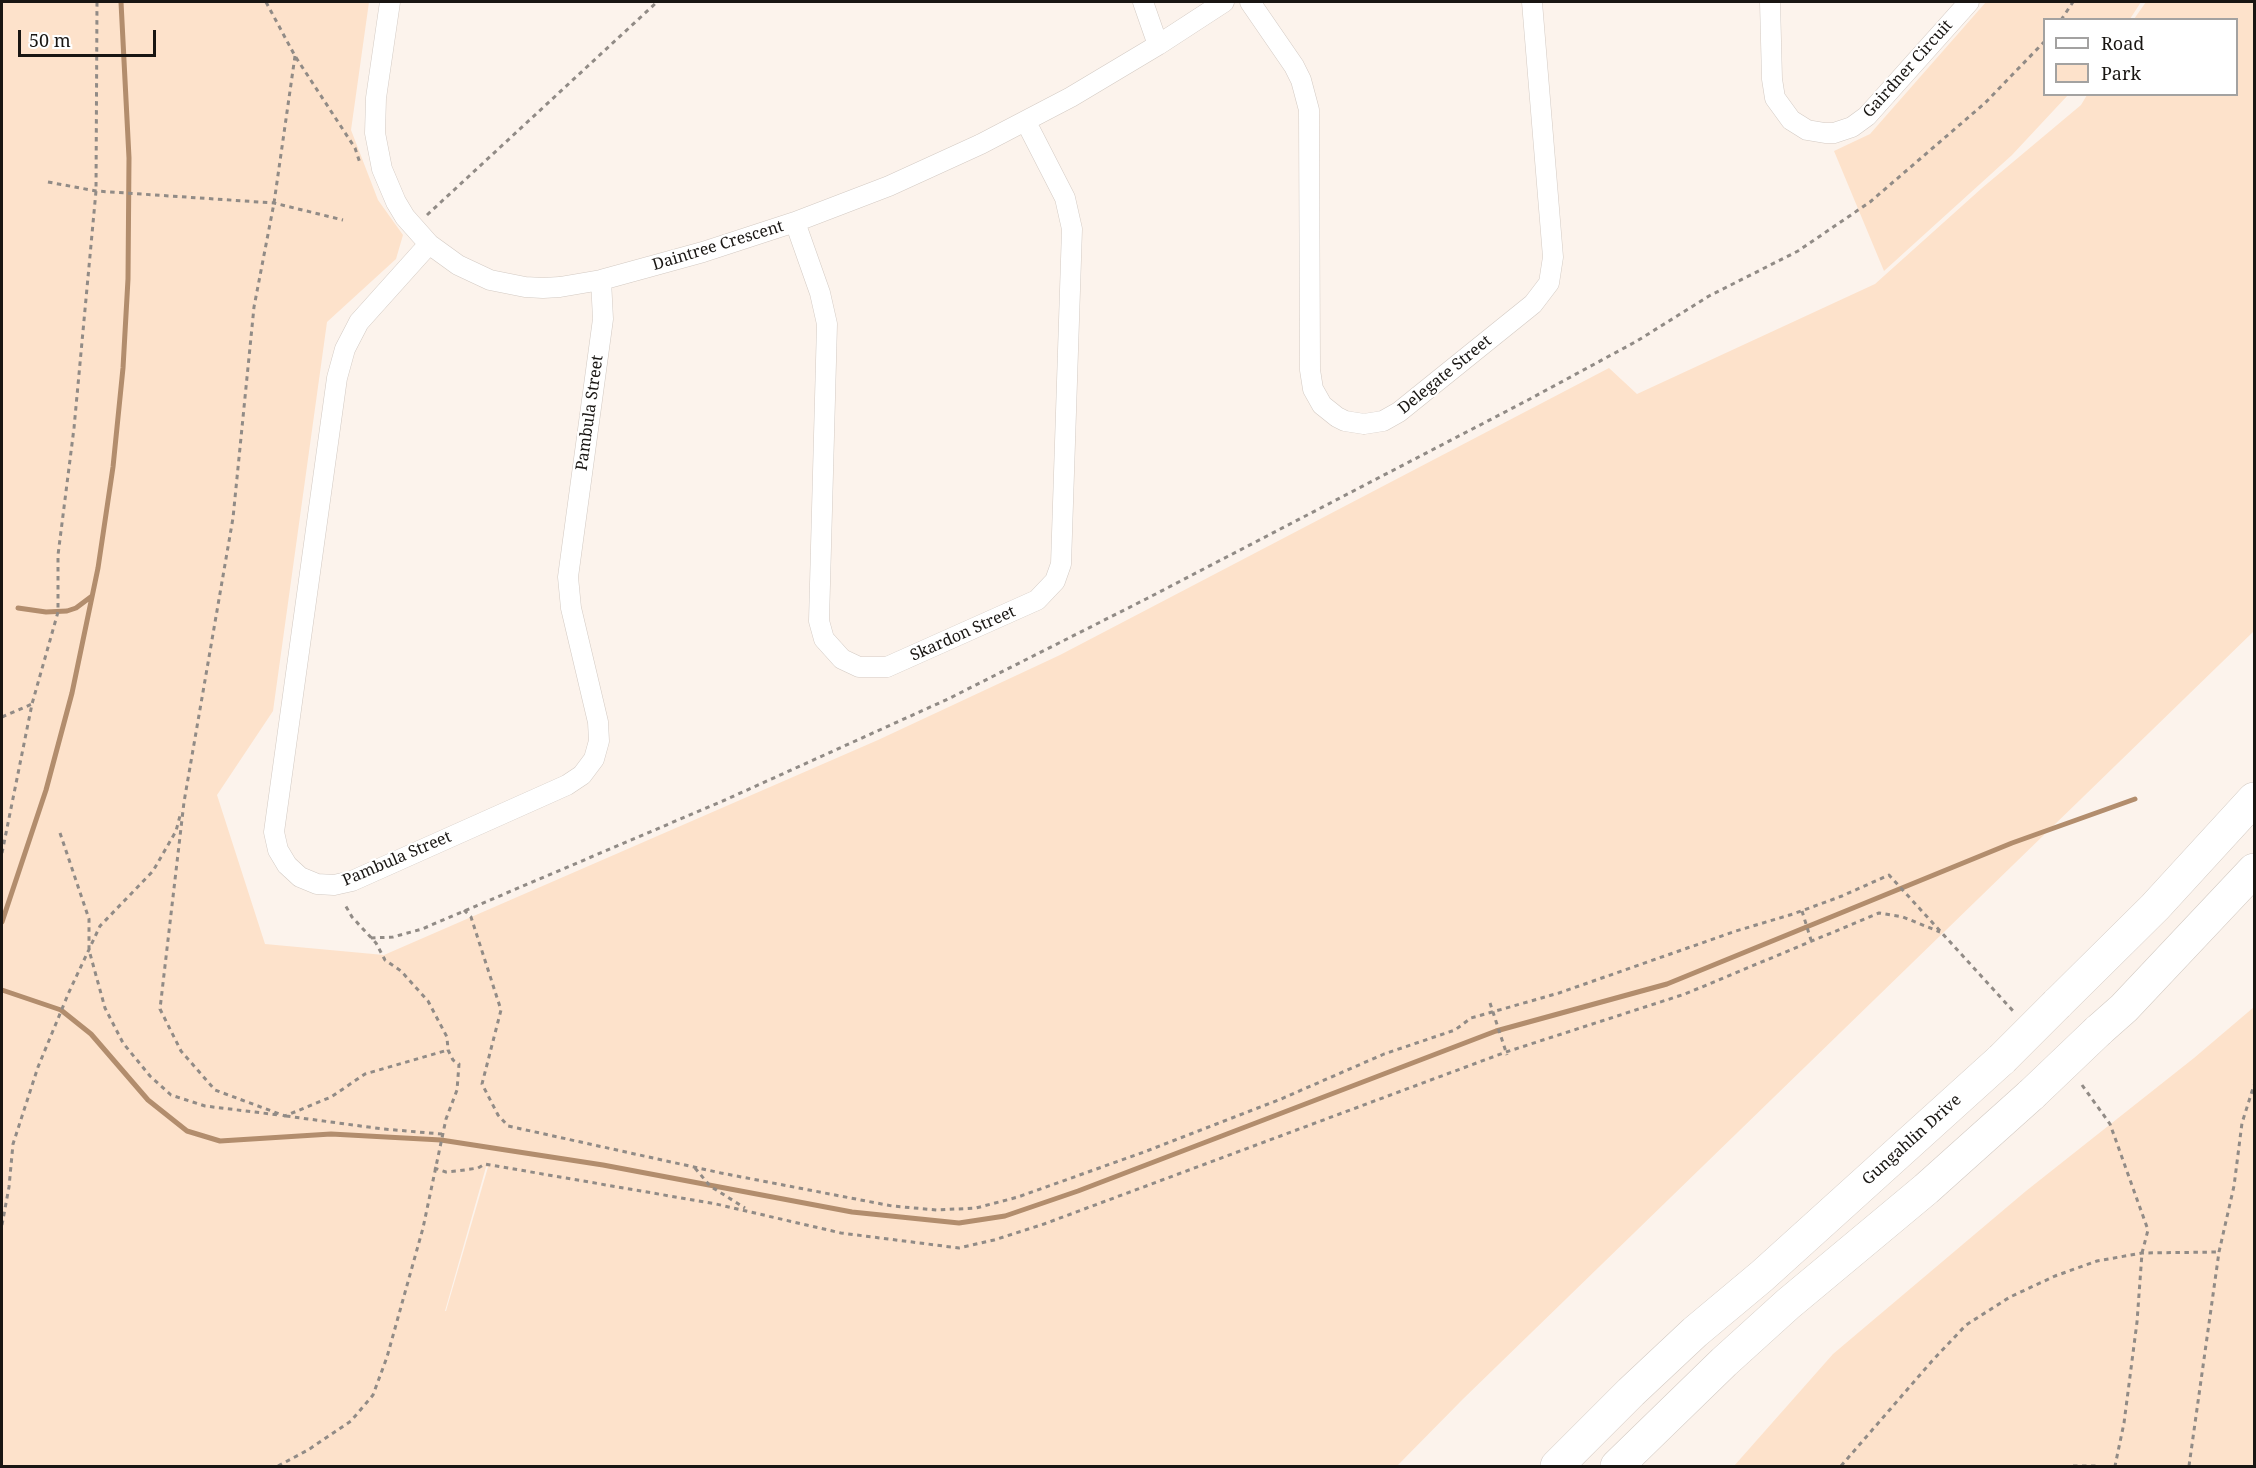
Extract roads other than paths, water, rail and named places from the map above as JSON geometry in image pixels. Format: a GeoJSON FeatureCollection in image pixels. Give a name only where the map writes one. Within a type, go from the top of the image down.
{"type":"FeatureCollection","features":[{"type":"Feature","properties":{"kind":"highway","name":"Gungahlin Drive"},"geometry":{"type":"LineString","coordinates":[[1557,1467],[1631,1392],[1695,1332],[1762,1276],[2002,1059],[2155,908],[2254,799]]}},
{"type":"Feature","properties":{"kind":"highway"},"geometry":{"type":"LineString","coordinates":[[1617,1467],[1724,1362],[1788,1304],[1926,1189],[2124,1008],[2254,870]]}},
{"type":"Feature","properties":{"kind":"street","name":"Daintree Crescent"},"geometry":{"type":"LineString","coordinates":[[390,2],[376,98],[375,134],[388,186],[412,226],[429,244],[466,270],[507,285],[543,288],[601,280],[703,252],[795,222],[908,178],[1026,122],[1158,45],[1224,2]]}},
{"type":"Feature","properties":{"kind":"street"},"geometry":{"type":"LineString","coordinates":[[1143,2],[1158,45]]}},
{"type":"Feature","properties":{"kind":"street","name":"Delegate Street"},"geometry":{"type":"LineString","coordinates":[[1250,2],[1294,66],[1301,80],[1309,110],[1310,370],[1313,388],[1322,405],[1337,417],[1355,424],[1364,424],[1383,421],[1399,412],[1533,304],[1549,283],[1553,257],[1533,2]]}},
{"type":"Feature","properties":{"kind":"street","name":"Gairdner Circuit"},"geometry":{"type":"LineString","coordinates":[[1770,2],[1772,79],[1775,98],[1791,120],[1807,129],[1825,133],[1843,131],[1860,123],[1968,2]]}},
{"type":"Feature","properties":{"kind":"street","name":"Skardon Street"},"geometry":{"type":"LineString","coordinates":[[795,222],[820,293],[827,324],[819,621],[824,639],[842,659],[859,667],[887,667],[1037,600],[1055,581],[1061,564],[1072,230],[1065,198],[1026,122]]}},
{"type":"Feature","properties":{"kind":"street","name":"Pambula Street"},"geometry":{"type":"LineString","coordinates":[[429,244],[359,322],[345,349],[337,378],[274,832],[278,850],[293,872],[308,882],[325,886],[352,881],[567,785],[582,775],[594,759],[599,741],[598,722],[571,608],[568,577],[603,319],[601,280]]}},
{"type":"Feature","properties":{"kind":"waterway"},"geometry":{"type":"LineString","coordinates":[[2,922],[46,790],[72,693],[98,568],[113,467],[123,368],[128,279],[129,158],[121,2]]}},
{"type":"Feature","properties":{"kind":"waterway"},"geometry":{"type":"LineString","coordinates":[[18,608],[46,612],[67,611],[76,608],[92,596]]}},
{"type":"Feature","properties":{"kind":"waterway"},"geometry":{"type":"LineString","coordinates":[[2,990],[61,1010],[91,1034],[148,1100],[187,1131],[220,1141],[331,1134],[441,1140],[603,1165],[852,1212],[959,1223],[1005,1216],[1078,1191],[1496,1031],[1667,984],[2012,843],[2135,799]]}}]}
